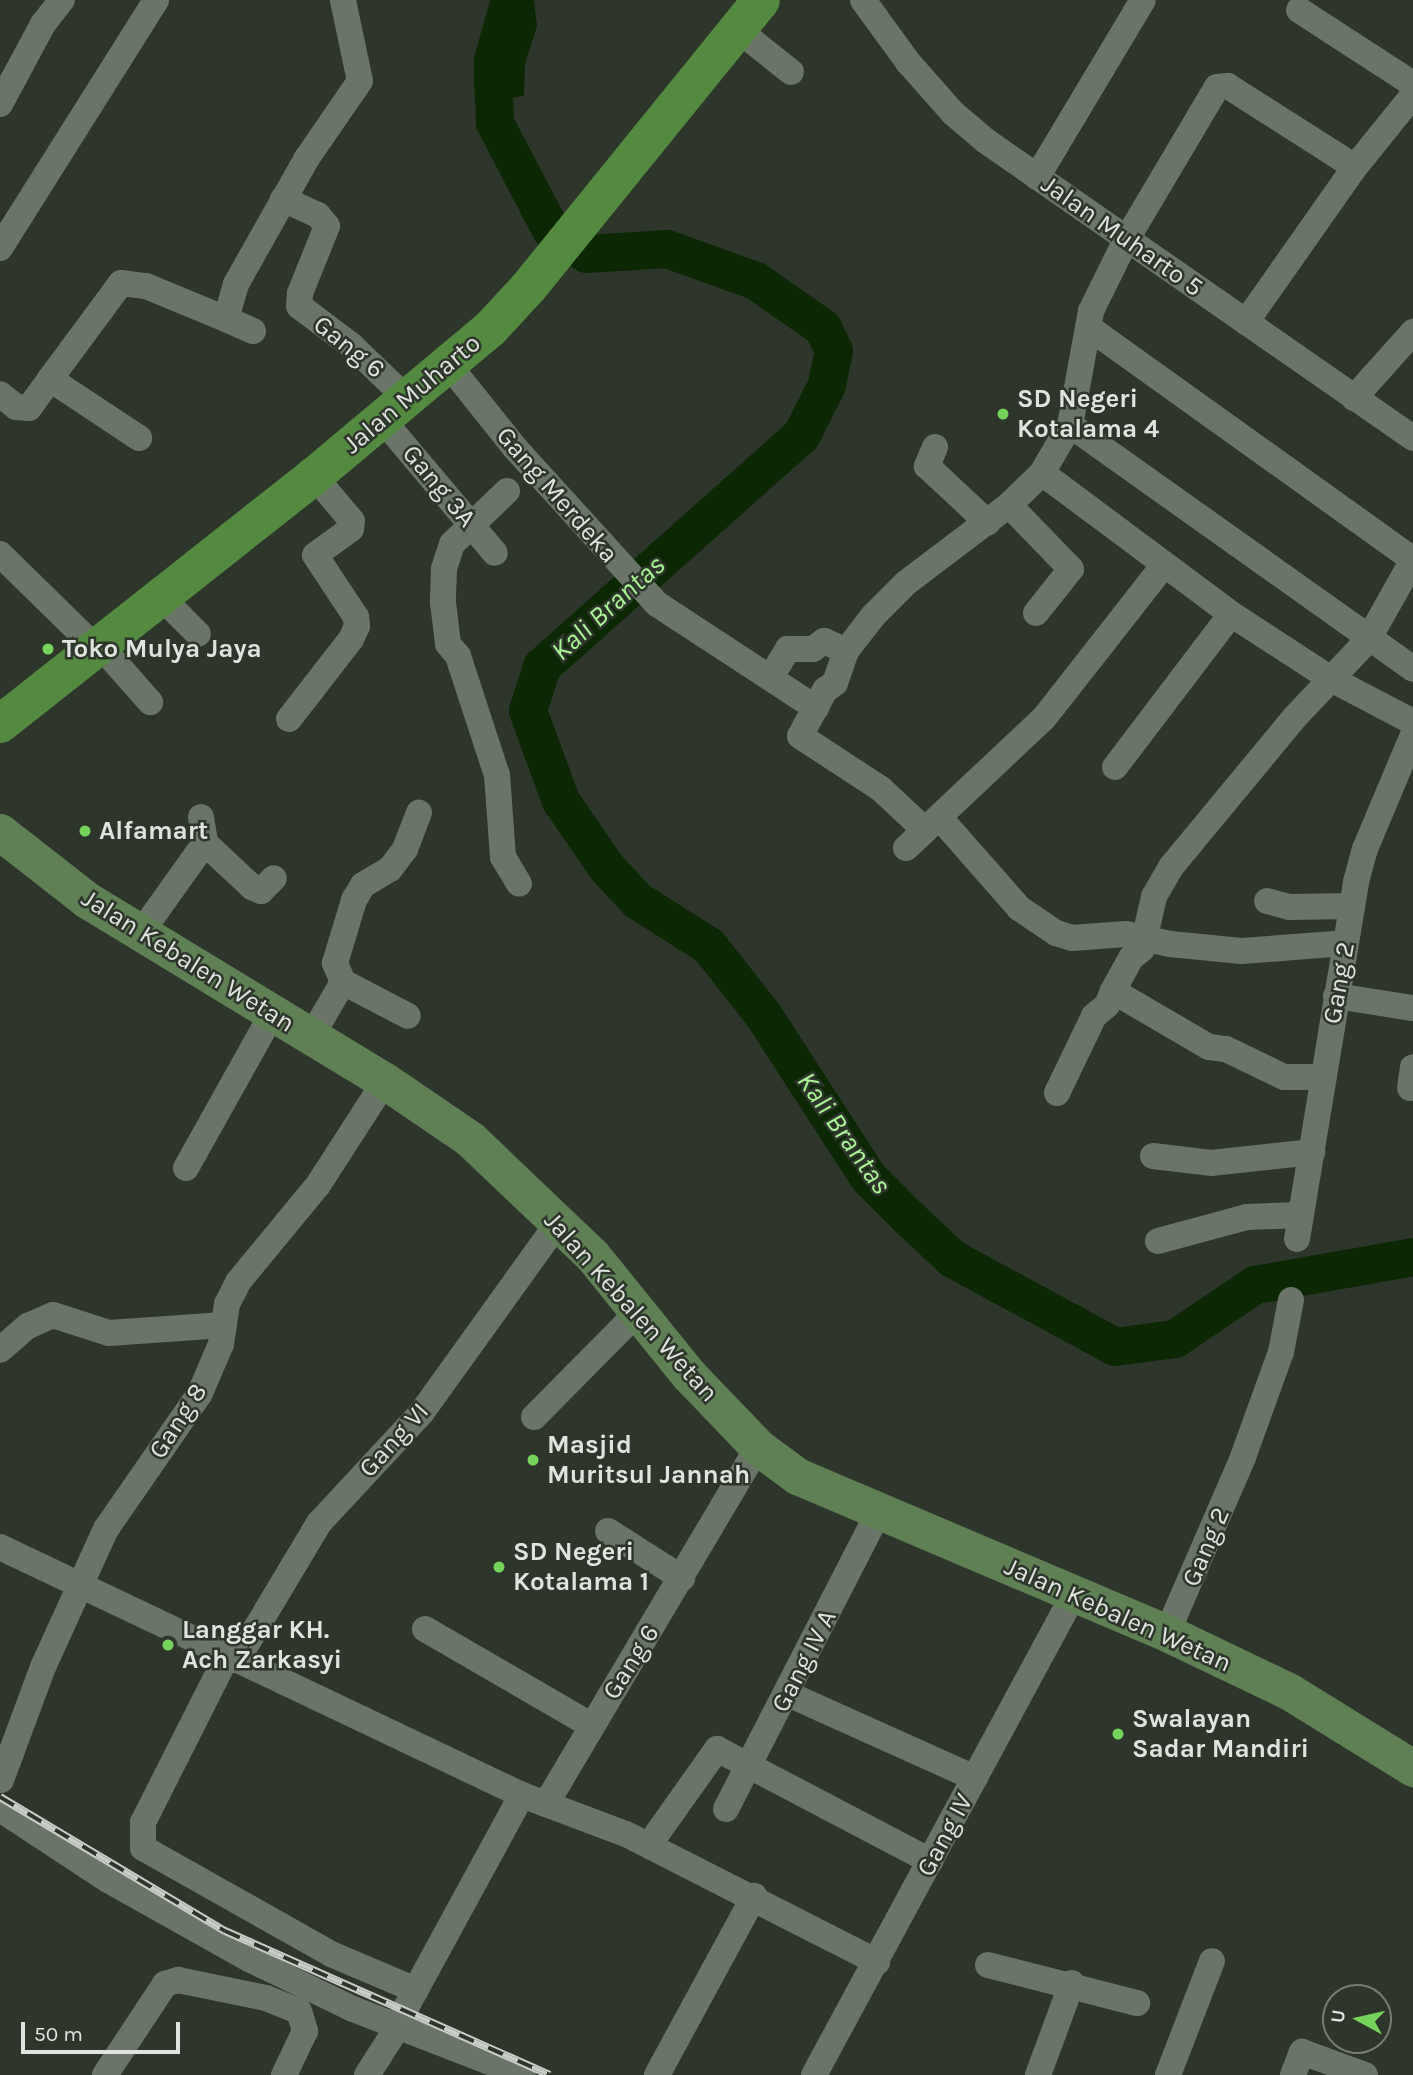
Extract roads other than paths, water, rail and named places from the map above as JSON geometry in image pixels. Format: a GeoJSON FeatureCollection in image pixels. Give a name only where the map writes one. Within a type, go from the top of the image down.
{"type":"FeatureCollection","features":[{"type":"Feature","properties":{"kind":"main road","name":"Jalan Muharto"},"geometry":{"type":"LineString","coordinates":[[0,724],[96,644],[314,476],[448,364],[528,288],[761,0]]}},
{"type":"Feature","properties":{"kind":"main road","name":"Jalan Kebalen Wetan"},"geometry":{"type":"LineString","coordinates":[[0,832],[87,900],[139,934],[385,1082],[470,1139],[592,1255],[688,1374],[758,1447],[797,1476],[1167,1633],[1290,1692],[1410,1758]]}},
{"type":"Feature","properties":{"kind":"street"},"geometry":{"type":"LineString","coordinates":[[0,104],[43,24],[62,0]]}},
{"type":"Feature","properties":{"kind":"street"},"geometry":{"type":"LineString","coordinates":[[0,248],[156,0]]}},
{"type":"Feature","properties":{"kind":"street"},"geometry":{"type":"LineString","coordinates":[[226,319],[236,284],[284,199],[360,81],[343,0]]}},
{"type":"Feature","properties":{"kind":"street","name":"Jalan Muharto 5"},"geometry":{"type":"LineString","coordinates":[[863,0],[953,113],[1125,242],[1413,438]]}},
{"type":"Feature","properties":{"kind":"street"},"geometry":{"type":"LineString","coordinates":[[1037,177],[1143,0]]}},
{"type":"Feature","properties":{"kind":"street"},"geometry":{"type":"LineString","coordinates":[[1299,10],[1413,84]]}},
{"type":"Feature","properties":{"kind":"street"},"geometry":{"type":"LineString","coordinates":[[737,29],[791,72]]}},
{"type":"Feature","properties":{"kind":"street"},"geometry":{"type":"LineString","coordinates":[[1345,943],[1242,951],[1144,937],[1072,938],[1056,933],[1019,908],[932,824],[881,789],[797,748],[800,736],[825,690],[835,683],[846,651],[893,595],[988,523],[1042,473],[1070,425],[1088,327],[1125,242],[1220,85],[1355,167]]}},
{"type":"Feature","properties":{"kind":"street"},"geometry":{"type":"LineString","coordinates":[[1246,322],[1355,167],[1413,94]]}},
{"type":"Feature","properties":{"kind":"street","name":"Gang 6"},"geometry":{"type":"LineString","coordinates":[[284,199],[318,215],[327,226],[300,293],[301,308],[352,346],[395,409]]}},
{"type":"Feature","properties":{"kind":"street"},"geometry":{"type":"LineString","coordinates":[[0,394],[16,407],[29,408],[121,283],[146,286],[254,331]]}},
{"type":"Feature","properties":{"kind":"street"},"geometry":{"type":"LineString","coordinates":[[1057,1093],[1094,1016],[1107,1005],[1130,958],[1142,949],[1154,897],[1171,867],[1331,679],[1368,640],[1413,560],[1088,327]]}},
{"type":"Feature","properties":{"kind":"street"},"geometry":{"type":"LineString","coordinates":[[1354,398],[1413,332]]}},
{"type":"Feature","properties":{"kind":"street","name":"Gang Merdeka"},"geometry":{"type":"LineString","coordinates":[[448,364],[614,561],[657,604],[816,708]]}},
{"type":"Feature","properties":{"kind":"street"},"geometry":{"type":"LineString","coordinates":[[50,379],[139,438]]}},
{"type":"Feature","properties":{"kind":"street","name":"Gang 3A"},"geometry":{"type":"LineString","coordinates":[[395,409],[472,526],[495,553]]}},
{"type":"Feature","properties":{"kind":"street"},"geometry":{"type":"LineString","coordinates":[[1070,425],[1368,640],[1413,669]]}},
{"type":"Feature","properties":{"kind":"street"},"geometry":{"type":"LineString","coordinates":[[935,447],[927,466],[988,523]]}},
{"type":"Feature","properties":{"kind":"street"},"geometry":{"type":"LineString","coordinates":[[1042,473],[1231,614],[1331,679],[1413,722]]}},
{"type":"Feature","properties":{"kind":"street"},"geometry":{"type":"LineString","coordinates":[[289,719],[351,639],[357,626],[356,617],[315,555],[351,529],[352,521],[314,476]]}},
{"type":"Feature","properties":{"kind":"street"},"geometry":{"type":"LineString","coordinates":[[508,491],[447,554],[444,629],[497,775],[503,857],[519,884]]}},
{"type":"Feature","properties":{"kind":"street"},"geometry":{"type":"LineString","coordinates":[[1009,505],[1071,569],[1036,613]]}},
{"type":"Feature","properties":{"kind":"street"},"geometry":{"type":"LineString","coordinates":[[0,554],[96,644],[150,702]]}},
{"type":"Feature","properties":{"kind":"street"},"geometry":{"type":"LineString","coordinates":[[906,848],[1044,718],[1164,565]]}},
{"type":"Feature","properties":{"kind":"street"},"geometry":{"type":"LineString","coordinates":[[159,595],[198,634]]}},
{"type":"Feature","properties":{"kind":"street"},"geometry":{"type":"LineString","coordinates":[[1115,767],[1231,614]]}},
{"type":"Feature","properties":{"kind":"street"},"geometry":{"type":"LineString","coordinates":[[771,677],[791,648],[813,649],[824,641],[846,651]]}},
{"type":"Feature","properties":{"kind":"street","name":"Gang 2"},"geometry":{"type":"LineString","coordinates":[[1158,1241],[1247,1217],[1298,1227],[1345,943],[1365,849],[1413,735]]}},
{"type":"Feature","properties":{"kind":"street"},"geometry":{"type":"LineString","coordinates":[[408,1016],[343,982],[335,963],[354,900],[363,885],[390,869],[405,849],[419,813]]}},
{"type":"Feature","properties":{"kind":"street"},"geometry":{"type":"LineString","coordinates":[[139,934],[203,830],[252,887],[261,891],[274,878]]}},
{"type":"Feature","properties":{"kind":"street"},"geometry":{"type":"LineString","coordinates":[[1267,901],[1290,907],[1352,906]]}},
{"type":"Feature","properties":{"kind":"street"},"geometry":{"type":"LineString","coordinates":[[311,1037],[343,982]]}},
{"type":"Feature","properties":{"kind":"street"},"geometry":{"type":"LineString","coordinates":[[1113,991],[1209,1047],[1226,1049],[1284,1077],[1322,1077]]}},
{"type":"Feature","properties":{"kind":"street"},"geometry":{"type":"LineString","coordinates":[[1336,996],[1413,1008]]}},
{"type":"Feature","properties":{"kind":"street"},"geometry":{"type":"LineString","coordinates":[[186,1168],[272,1014]]}},
{"type":"Feature","properties":{"kind":"street","name":"Gang 8"},"geometry":{"type":"LineString","coordinates":[[1,1780],[11,1720],[106,1530],[200,1393],[221,1343],[227,1304],[245,1270],[317,1185],[385,1082]]}},
{"type":"Feature","properties":{"kind":"street"},"geometry":{"type":"LineString","coordinates":[[1153,1156],[1211,1163],[1312,1152]]}},
{"type":"Feature","properties":{"kind":"street","name":"Gang VI"},"geometry":{"type":"LineString","coordinates":[[405,2010],[331,1954],[143,1848],[143,1822],[232,1658],[319,1523],[422,1412],[558,1223]]}},
{"type":"Feature","properties":{"kind":"street","name":"Gang 2"},"geometry":{"type":"LineString","coordinates":[[1167,1633],[1243,1457],[1281,1352],[1291,1300]]}},
{"type":"Feature","properties":{"kind":"street"},"geometry":{"type":"LineString","coordinates":[[534,1418],[639,1311]]}},
{"type":"Feature","properties":{"kind":"street"},"geometry":{"type":"LineString","coordinates":[[0,1350],[28,1326],[53,1315],[109,1333],[224,1325]]}},
{"type":"Feature","properties":{"kind":"street","name":"Gang 6"},"geometry":{"type":"LineString","coordinates":[[367,2075],[534,1800],[592,1726],[758,1447]]}},
{"type":"Feature","properties":{"kind":"street","name":"Gang IV A"},"geometry":{"type":"LineString","coordinates":[[726,1809],[788,1694],[879,1511]]}},
{"type":"Feature","properties":{"kind":"street"},"geometry":{"type":"LineString","coordinates":[[608,1531],[682,1578]]}},
{"type":"Feature","properties":{"kind":"street"},"geometry":{"type":"LineString","coordinates":[[0,1547],[78,1587],[534,1800],[649,1845],[754,1896],[877,1962]]}},
{"type":"Feature","properties":{"kind":"street","name":"Gang IV"},"geometry":{"type":"LineString","coordinates":[[814,2075],[1074,1594]]}},
{"type":"Feature","properties":{"kind":"street"},"geometry":{"type":"LineString","coordinates":[[425,1629],[592,1726]]}},
{"type":"Feature","properties":{"kind":"street"},"geometry":{"type":"LineString","coordinates":[[788,1694],[975,1778]]}},
{"type":"Feature","properties":{"kind":"street"},"geometry":{"type":"LineString","coordinates":[[649,1845],[712,1751],[720,1750],[751,1763],[930,1861]]}},
{"type":"Feature","properties":{"kind":"street"},"geometry":{"type":"LineString","coordinates":[[0,1809],[194,1930],[302,1986],[405,2010],[523,2075]]}},
{"type":"Feature","properties":{"kind":"street"},"geometry":{"type":"LineString","coordinates":[[657,2075],[754,1896]]}},
{"type":"Feature","properties":{"kind":"street"},"geometry":{"type":"LineString","coordinates":[[1168,2075],[1212,1961]]}},
{"type":"Feature","properties":{"kind":"street"},"geometry":{"type":"LineString","coordinates":[[988,1965],[1072,1983],[1137,2003]]}},
{"type":"Feature","properties":{"kind":"street"},"geometry":{"type":"LineString","coordinates":[[105,2075],[165,1984],[178,1980],[266,1998],[299,2011],[304,2031],[284,2075]]}},
{"type":"Feature","properties":{"kind":"street"},"geometry":{"type":"LineString","coordinates":[[1038,2075],[1072,1983]]}},
{"type":"Feature","properties":{"kind":"street"},"geometry":{"type":"LineString","coordinates":[[1293,2075],[1302,2052],[1365,2075]]}},
{"type":"Feature","properties":{"kind":"waterway","name":"Kali Brantas"},"geometry":{"type":"LineString","coordinates":[[510,0],[493,60],[495,123],[551,230],[587,254],[667,249],[756,281],[823,328],[834,351],[827,385],[802,435],[542,667],[528,711],[561,801],[607,868],[638,901],[709,946],[764,1016],[869,1178],[908,1217],[953,1259],[1115,1347],[1175,1339],[1255,1285],[1413,1257]]}},
{"type":"Feature","properties":{"kind":"railway"},"geometry":{"type":"LineString","coordinates":[[0,1797],[225,1931],[550,2075]]}},
{"type":"Feature","properties":{"kind":"place","name":"SD Negeri Kotalama 4"},"geometry":{"type":"Point","coordinates":[1003,414]}},
{"type":"Feature","properties":{"kind":"place","name":"Toko Mulya Jaya"},"geometry":{"type":"Point","coordinates":[48,649]}},
{"type":"Feature","properties":{"kind":"place","name":"Alfamart"},"geometry":{"type":"Point","coordinates":[85,831]}},
{"type":"Feature","properties":{"kind":"place","name":"Masjid Muritsul Jannah"},"geometry":{"type":"Point","coordinates":[533,1460]}},
{"type":"Feature","properties":{"kind":"place","name":"SD Negeri Kotalama 1"},"geometry":{"type":"Point","coordinates":[499,1567]}},
{"type":"Feature","properties":{"kind":"place","name":"Langgar KH. Ach Zarkasyi"},"geometry":{"type":"Point","coordinates":[168,1645]}},
{"type":"Feature","properties":{"kind":"place","name":"Swalayan Sadar Mandiri"},"geometry":{"type":"Point","coordinates":[1118,1734]}}]}
